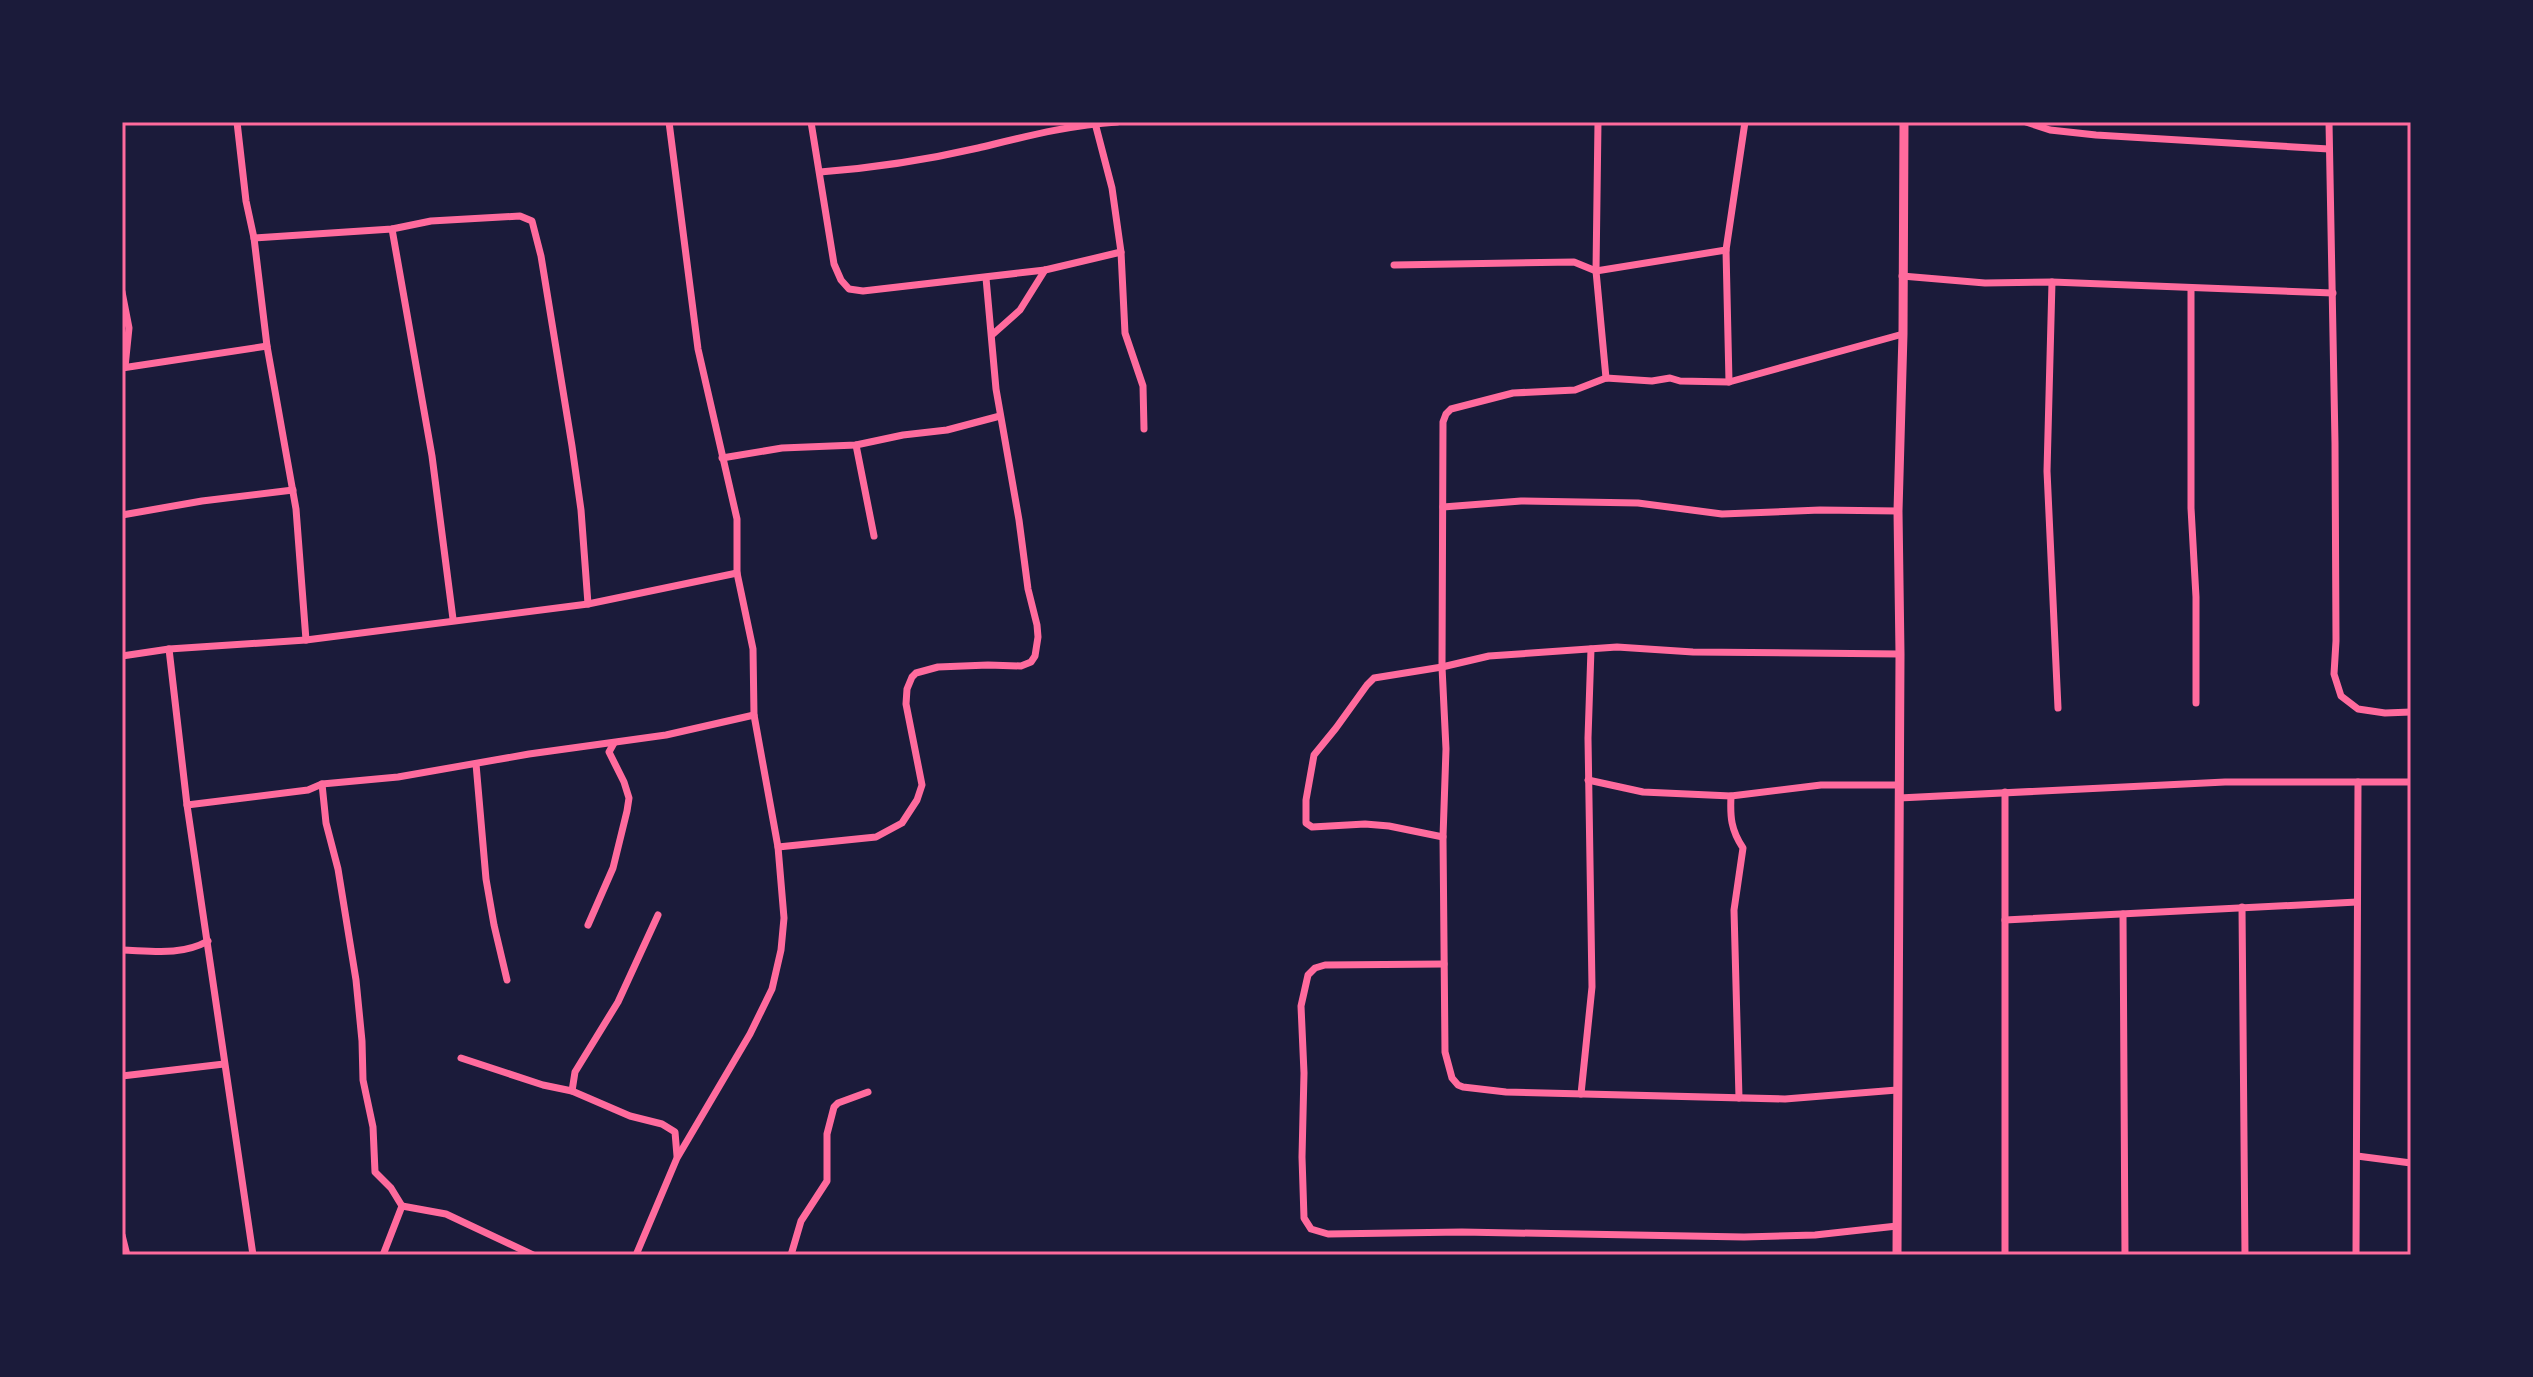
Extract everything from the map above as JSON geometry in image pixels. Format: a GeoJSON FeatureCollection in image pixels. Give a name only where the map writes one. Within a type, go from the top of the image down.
{"type":"FeatureCollection","features":[{"type":"Feature","properties":{"kind":"street"},"geometry":{"type":"LineString","coordinates":[[237,122],[267,346],[293,490],[306,640]]}},
{"type":"Feature","properties":{"kind":"street"},"geometry":{"type":"LineString","coordinates":[[636,1255],[677,1158],[750,1034],[772,989],[784,918],[778,847],[754,715],[753,649],[737,573],[737,519],[698,349],[669,122]]}},
{"type":"Feature","properties":{"kind":"street"},"geometry":{"type":"LineString","coordinates":[[811,122],[834,264],[849,289],[863,291],[1045,270],[1121,252]]}},
{"type":"Feature","properties":{"kind":"street"},"geometry":{"type":"LineString","coordinates":[[820,172],[872,168],[1095,123],[1117,122]]}},
{"type":"Feature","properties":{"kind":"street"},"geometry":{"type":"LineString","coordinates":[[1598,122],[1596,271],[1606,378]]}},
{"type":"Feature","properties":{"kind":"street"},"geometry":{"type":"LineString","coordinates":[[1729,382],[1726,250],[1745,122]]}},
{"type":"Feature","properties":{"kind":"street"},"geometry":{"type":"LineString","coordinates":[[1897,1255],[1898,511],[1904,122]]}},
{"type":"Feature","properties":{"kind":"street"},"geometry":{"type":"LineString","coordinates":[[2026,122],[2050,130],[2096,135],[2329,149]]}},
{"type":"Feature","properties":{"kind":"street"},"geometry":{"type":"LineString","coordinates":[[2329,122],[2336,559],[2334,674],[2341,696],[2358,709],[2385,713],[2411,712]]}},
{"type":"Feature","properties":{"kind":"street"},"geometry":{"type":"LineString","coordinates":[[1095,123],[1112,188],[1121,252],[1125,333],[1143,386],[1144,429]]}},
{"type":"Feature","properties":{"kind":"street"},"geometry":{"type":"LineString","coordinates":[[254,238],[392,229],[431,221],[520,216],[532,221],[541,256],[572,446],[581,510],[588,604]]}},
{"type":"Feature","properties":{"kind":"street"},"geometry":{"type":"LineString","coordinates":[[392,229],[432,456],[453,619]]}},
{"type":"Feature","properties":{"kind":"street"},"geometry":{"type":"LineString","coordinates":[[1394,265],[1574,262],[1596,271],[1726,250]]}},
{"type":"Feature","properties":{"kind":"street"},"geometry":{"type":"LineString","coordinates":[[992,335],[1020,310],[1045,270]]}},
{"type":"Feature","properties":{"kind":"street"},"geometry":{"type":"LineString","coordinates":[[1902,276],[1985,283],[2052,282],[2333,293]]}},
{"type":"Feature","properties":{"kind":"street"},"geometry":{"type":"LineString","coordinates":[[778,847],[876,837],[909,816],[922,785],[906,704],[907,689],[916,673],[938,667],[1021,666],[1031,662],[1035,656],[1037,625],[1028,589],[1000,416],[986,278]]}},
{"type":"Feature","properties":{"kind":"street"},"geometry":{"type":"LineString","coordinates":[[2052,282],[2047,471],[2058,708]]}},
{"type":"Feature","properties":{"kind":"street"},"geometry":{"type":"LineString","coordinates":[[2191,289],[2191,508],[2196,597],[2196,703]]}},
{"type":"Feature","properties":{"kind":"street"},"geometry":{"type":"LineString","coordinates":[[122,292],[129,328],[123,367],[267,346]]}},
{"type":"Feature","properties":{"kind":"street"},"geometry":{"type":"LineString","coordinates":[[1897,1090],[1785,1099],[1506,1092],[1463,1087],[1452,1078],[1445,1052],[1443,422],[1451,409],[1513,393],[1575,390],[1606,378],[1729,382],[1903,334]]}},
{"type":"Feature","properties":{"kind":"street"},"geometry":{"type":"LineString","coordinates":[[127,350],[143,363]]}},
{"type":"Feature","properties":{"kind":"street"},"geometry":{"type":"LineString","coordinates":[[722,458],[782,448],[856,445],[947,430],[1000,416]]}},
{"type":"Feature","properties":{"kind":"street"},"geometry":{"type":"LineString","coordinates":[[856,445],[874,536]]}},
{"type":"Feature","properties":{"kind":"street"},"geometry":{"type":"LineString","coordinates":[[122,515],[293,490]]}},
{"type":"Feature","properties":{"kind":"street"},"geometry":{"type":"LineString","coordinates":[[1443,507],[1521,501],[1638,503],[1722,514],[1898,511]]}},
{"type":"Feature","properties":{"kind":"street"},"geometry":{"type":"LineString","coordinates":[[122,656],[169,649],[306,640],[588,604],[737,573]]}},
{"type":"Feature","properties":{"kind":"street"},"geometry":{"type":"LineString","coordinates":[[1443,837],[1389,826],[1312,827],[1306,823],[1314,755],[1374,678],[1489,656],[1617,647],[1693,652],[1900,654]]}},
{"type":"Feature","properties":{"kind":"street"},"geometry":{"type":"LineString","coordinates":[[169,649],[187,805],[253,1255]]}},
{"type":"Feature","properties":{"kind":"street"},"geometry":{"type":"LineString","coordinates":[[1581,1094],[1592,987],[1588,780],[1591,649]]}},
{"type":"Feature","properties":{"kind":"street"},"geometry":{"type":"LineString","coordinates":[[187,805],[308,790],[322,784],[398,777],[614,743],[695,730],[754,715]]}},
{"type":"Feature","properties":{"kind":"street"},"geometry":{"type":"LineString","coordinates":[[588,925],[613,868],[629,798],[609,752],[614,743]]}},
{"type":"Feature","properties":{"kind":"street"},"geometry":{"type":"LineString","coordinates":[[476,764],[486,879],[507,980]]}},
{"type":"Feature","properties":{"kind":"street"},"geometry":{"type":"LineString","coordinates":[[1588,780],[1643,792],[1731,796],[1821,785],[1899,785]]}},
{"type":"Feature","properties":{"kind":"street"},"geometry":{"type":"LineString","coordinates":[[1899,798],[2225,782],[2411,782]]}},
{"type":"Feature","properties":{"kind":"street"},"geometry":{"type":"LineString","coordinates":[[2356,1255],[2358,782]]}},
{"type":"Feature","properties":{"kind":"street"},"geometry":{"type":"LineString","coordinates":[[322,784],[326,823],[338,869],[356,980],[363,1080],[373,1127],[375,1172],[391,1188],[402,1206],[446,1214],[533,1255]]}},
{"type":"Feature","properties":{"kind":"street"},"geometry":{"type":"LineString","coordinates":[[2005,792],[2005,1255]]}},
{"type":"Feature","properties":{"kind":"street"},"geometry":{"type":"LineString","coordinates":[[1731,796],[1733,833],[1743,848],[1734,910],[1739,1098]]}},
{"type":"Feature","properties":{"kind":"street"},"geometry":{"type":"LineString","coordinates":[[2005,920],[2357,902]]}},
{"type":"Feature","properties":{"kind":"street"},"geometry":{"type":"LineString","coordinates":[[2242,907],[2245,1255]]}},
{"type":"Feature","properties":{"kind":"street"},"geometry":{"type":"LineString","coordinates":[[2123,914],[2125,1255]]}},
{"type":"Feature","properties":{"kind":"street"},"geometry":{"type":"LineString","coordinates":[[572,1091],[575,1072],[618,1002],[658,915]]}},
{"type":"Feature","properties":{"kind":"street"},"geometry":{"type":"LineString","coordinates":[[122,950],[174,952],[195,949],[208,941]]}},
{"type":"Feature","properties":{"kind":"street"},"geometry":{"type":"LineString","coordinates":[[1444,964],[1325,965],[1315,968],[1308,975],[1301,1006],[1304,1073],[1302,1157],[1304,1218],[1311,1229],[1328,1234],[1462,1232],[1744,1237],[1815,1235],[1897,1226]]}},
{"type":"Feature","properties":{"kind":"street"},"geometry":{"type":"LineString","coordinates":[[461,1058],[543,1085],[572,1091],[630,1116],[668,1127],[675,1132],[677,1158]]}},
{"type":"Feature","properties":{"kind":"street"},"geometry":{"type":"LineString","coordinates":[[122,1076],[224,1064]]}},
{"type":"Feature","properties":{"kind":"street"},"geometry":{"type":"LineString","coordinates":[[791,1255],[801,1221],[827,1181],[827,1134],[834,1107],[868,1092]]}},
{"type":"Feature","properties":{"kind":"street"},"geometry":{"type":"LineString","coordinates":[[2357,1156],[2411,1163]]}},
{"type":"Feature","properties":{"kind":"street"},"geometry":{"type":"LineString","coordinates":[[383,1255],[402,1206]]}},
{"type":"Feature","properties":{"kind":"street"},"geometry":{"type":"LineString","coordinates":[[122,1235],[127,1255]]}}]}
